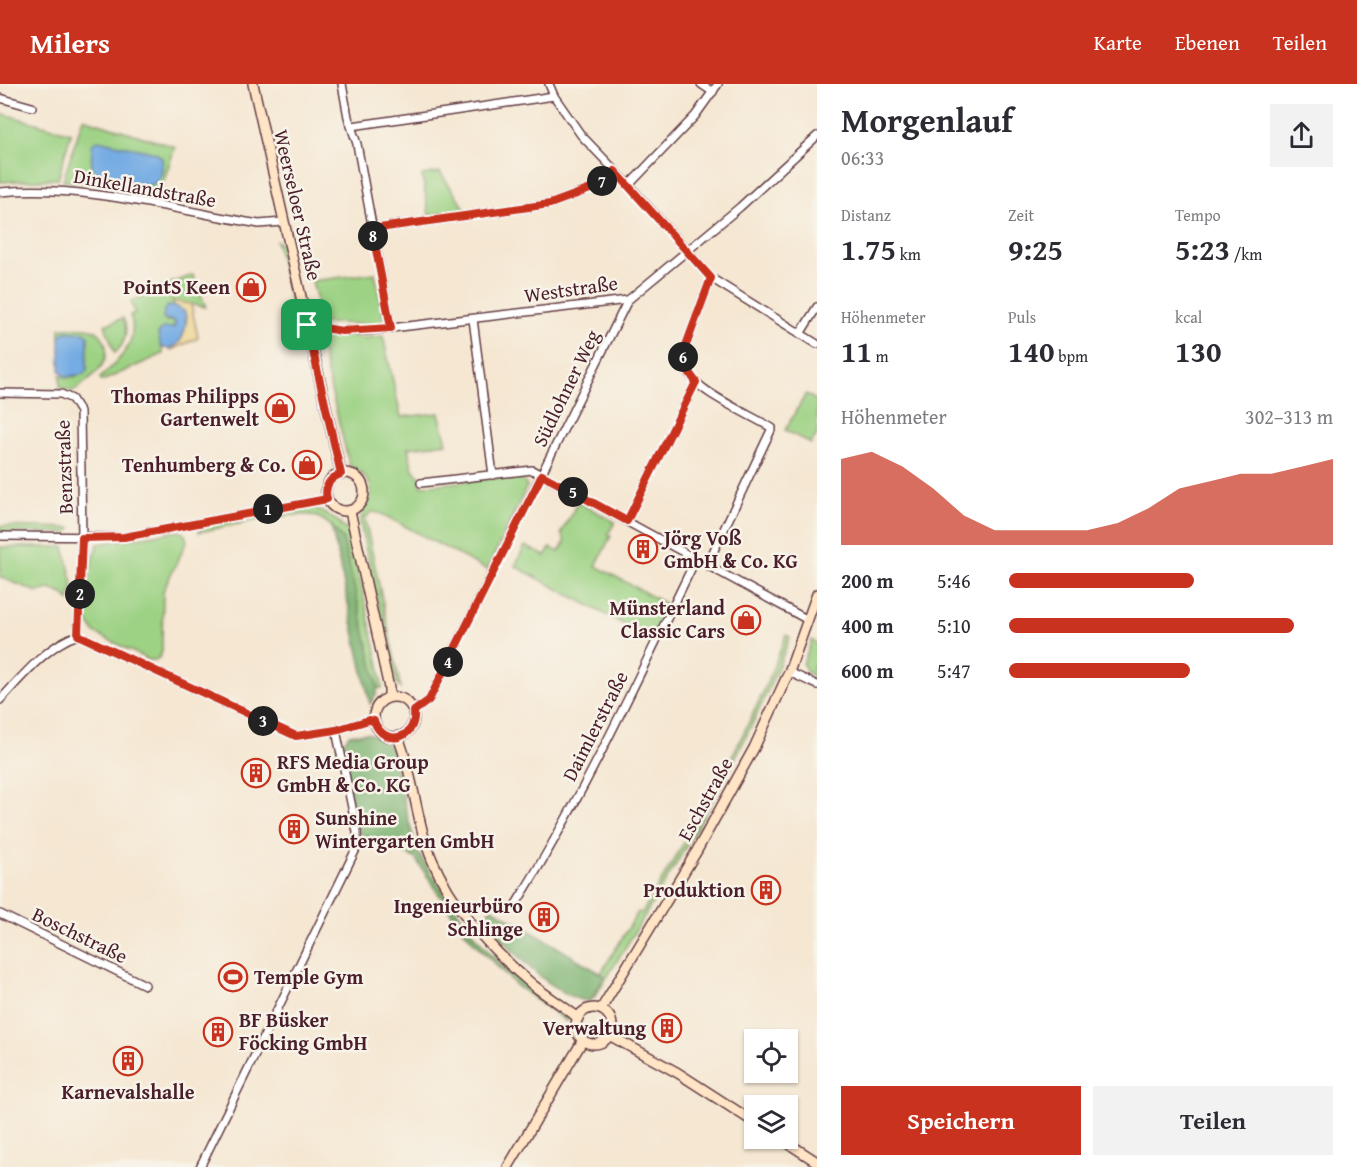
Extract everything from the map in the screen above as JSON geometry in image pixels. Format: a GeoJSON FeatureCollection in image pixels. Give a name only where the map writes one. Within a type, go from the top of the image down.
{"type":"FeatureCollection","features":[{"type":"Feature","properties":{"kind":"street","name":"Weerseloer Straße"},"geometry":{"type":"LineString","coordinates":[[253,84],[341,474]]}},
{"type":"Feature","properties":{"kind":"street"},"geometry":{"type":"LineString","coordinates":[[342,84],[357,144],[391,328]]}},
{"type":"Feature","properties":{"kind":"street"},"geometry":{"type":"LineString","coordinates":[[549,84],[554,96],[581,135],[629,185],[711,278],[817,344]]}},
{"type":"Feature","properties":{"kind":"street"},"geometry":{"type":"LineString","coordinates":[[701,84],[713,92]]}},
{"type":"Feature","properties":{"kind":"street"},"geometry":{"type":"LineString","coordinates":[[629,185],[695,116],[718,84]]}},
{"type":"Feature","properties":{"kind":"street"},"geometry":{"type":"LineString","coordinates":[[352,126],[554,96]]}},
{"type":"Feature","properties":{"kind":"street"},"geometry":{"type":"LineString","coordinates":[[0,98],[32,107]]}},
{"type":"Feature","properties":{"kind":"street","name":"Weststraße"},"geometry":{"type":"LineString","coordinates":[[307,325],[342,331],[391,328],[628,300],[740,207],[817,136]]}},
{"type":"Feature","properties":{"kind":"street"},"geometry":{"type":"LineString","coordinates":[[372,229],[550,204],[593,188],[615,171]]}},
{"type":"Feature","properties":{"kind":"street","name":"Dinkellandstraße"},"geometry":{"type":"LineString","coordinates":[[0,192],[44,189],[82,192],[259,224],[283,222]]}},
{"type":"Feature","properties":{"kind":"street"},"geometry":{"type":"LineString","coordinates":[[707,564],[772,428],[696,382],[686,368],[683,358],[685,348],[711,278]]}},
{"type":"Feature","properties":{"kind":"street","name":"Südlohner Weg"},"geometry":{"type":"LineString","coordinates":[[414,711],[429,700],[628,300]]}},
{"type":"Feature","properties":{"kind":"street"},"geometry":{"type":"LineString","coordinates":[[800,334],[817,307]]}},
{"type":"Feature","properties":{"kind":"street"},"geometry":{"type":"LineString","coordinates":[[473,319],[493,475]]}},
{"type":"Feature","properties":{"kind":"street"},"geometry":{"type":"LineString","coordinates":[[627,521],[696,382]]}},
{"type":"Feature","properties":{"kind":"street","name":"Benzstraße"},"geometry":{"type":"LineString","coordinates":[[0,393],[61,394],[76,403],[81,421],[82,538]]}},
{"type":"Feature","properties":{"kind":"street"},"geometry":{"type":"LineString","coordinates":[[421,483],[532,470],[808,620]]}},
{"type":"Feature","properties":{"kind":"street"},"geometry":{"type":"LineString","coordinates":[[341,474],[352,475],[362,482],[364,488],[360,505],[344,512],[333,508],[325,493],[330,480],[341,474]]}},
{"type":"Feature","properties":{"kind":"street"},"geometry":{"type":"LineString","coordinates":[[0,536],[124,537],[327,499]]}},
{"type":"Feature","properties":{"kind":"street"},"geometry":{"type":"LineString","coordinates":[[350,511],[389,688],[389,697]]}},
{"type":"Feature","properties":{"kind":"street"},"geometry":{"type":"LineString","coordinates":[[78,635],[82,538]]}},
{"type":"Feature","properties":{"kind":"street","name":"Daimlerstraße"},"geometry":{"type":"LineString","coordinates":[[516,904],[537,872],[579,795],[696,558]]}},
{"type":"Feature","properties":{"kind":"street","name":"Eschstraße"},"geometry":{"type":"LineString","coordinates":[[601,1009],[736,783],[789,672],[817,594]]}},
{"type":"Feature","properties":{"kind":"street"},"geometry":{"type":"LineString","coordinates":[[0,700],[27,671],[64,640],[78,635],[296,736],[336,730],[369,720],[374,721]]}},
{"type":"Feature","properties":{"kind":"street"},"geometry":{"type":"LineString","coordinates":[[789,672],[817,685]]}},
{"type":"Feature","properties":{"kind":"street"},"geometry":{"type":"LineString","coordinates":[[389,697],[405,699],[414,711],[415,718],[411,729],[405,735],[398,737],[380,732],[374,721],[377,706],[389,697]]}},
{"type":"Feature","properties":{"kind":"street"},"geometry":{"type":"LineString","coordinates":[[200,1167],[357,847],[357,832],[336,730]]}},
{"type":"Feature","properties":{"kind":"street"},"geometry":{"type":"LineString","coordinates":[[398,737],[426,844],[446,885],[497,953],[534,986],[578,1018]]}},
{"type":"Feature","properties":{"kind":"street","name":"Boschstraße"},"geometry":{"type":"LineString","coordinates":[[0,914],[145,985]]}},
{"type":"Feature","properties":{"kind":"street"},"geometry":{"type":"LineString","coordinates":[[587,1009],[601,1009],[610,1017],[612,1023],[609,1035],[606,1040],[594,1044],[583,1040],[577,1030],[578,1018],[587,1009]]}},
{"type":"Feature","properties":{"kind":"street"},"geometry":{"type":"LineString","coordinates":[[609,1035],[678,1073],[744,1116]]}},
{"type":"Feature","properties":{"kind":"street"},"geometry":{"type":"LineString","coordinates":[[508,1167],[583,1040]]}},
{"type":"Feature","properties":{"kind":"street"},"geometry":{"type":"LineString","coordinates":[[797,1149],[817,1162]]}},
{"type":"Feature","properties":{"kind":"green space"},"geometry":{"type":"Polygon","coordinates":[[[0,113],[71,133],[58,179],[0,182],[0,113]]]}},
{"type":"Feature","properties":{"kind":"green space"},"geometry":{"type":"Polygon","coordinates":[[[83,118],[175,147],[159,195],[63,181],[83,118]]]}},
{"type":"Feature","properties":{"kind":"green space"},"geometry":{"type":"Polygon","coordinates":[[[440,172],[466,210],[429,215],[422,175],[440,172]]]}},
{"type":"Feature","properties":{"kind":"green space"},"geometry":{"type":"Polygon","coordinates":[[[276,241],[284,245],[299,311],[294,317],[276,241]]]}},
{"type":"Feature","properties":{"kind":"green space"},"geometry":{"type":"Polygon","coordinates":[[[375,273],[384,318],[380,324],[322,323],[312,281],[375,273]]]}},
{"type":"Feature","properties":{"kind":"green space"},"geometry":{"type":"Polygon","coordinates":[[[193,275],[206,307],[172,301],[175,306],[172,306],[165,321],[175,323],[173,329],[160,331],[163,354],[102,381],[100,378],[126,351],[130,343],[132,325],[130,315],[135,313],[131,301],[145,296],[144,293],[193,275]]]}},
{"type":"Feature","properties":{"kind":"green space"},"geometry":{"type":"Polygon","coordinates":[[[123,318],[126,328],[125,337],[115,353],[105,325],[123,318]]]}},
{"type":"Feature","properties":{"kind":"green space"},"geometry":{"type":"Polygon","coordinates":[[[60,328],[94,330],[104,340],[106,356],[103,362],[94,375],[76,390],[60,388],[60,375],[78,376],[65,332],[60,336],[60,328]]]}},
{"type":"Feature","properties":{"kind":"green space"},"geometry":{"type":"Polygon","coordinates":[[[324,330],[364,338],[383,336],[401,417],[439,413],[447,443],[408,448],[415,472],[427,479],[420,480],[421,486],[514,476],[523,480],[527,486],[487,570],[380,513],[371,512],[365,519],[401,689],[394,674],[360,523],[371,489],[364,476],[349,464],[317,332],[324,330]]]}},
{"type":"Feature","properties":{"kind":"green space"},"geometry":{"type":"Polygon","coordinates":[[[806,394],[817,401],[817,434],[811,444],[785,430],[806,394]]]}},
{"type":"Feature","properties":{"kind":"green space"},"geometry":{"type":"Polygon","coordinates":[[[578,502],[615,522],[608,534],[611,536],[596,566],[668,605],[651,639],[515,566],[525,546],[545,556],[550,548],[559,552],[565,542],[561,533],[578,502]]]}},
{"type":"Feature","properties":{"kind":"green space"},"geometry":{"type":"Polygon","coordinates":[[[316,506],[317,509],[346,528],[351,540],[382,688],[378,688],[343,540],[331,526],[315,516],[291,515],[199,532],[203,525],[316,506]]]}},
{"type":"Feature","properties":{"kind":"green space"},"geometry":{"type":"Polygon","coordinates":[[[331,525],[343,540],[378,688],[370,704],[331,525]]]}},
{"type":"Feature","properties":{"kind":"green space"},"geometry":{"type":"Polygon","coordinates":[[[0,526],[71,528],[68,533],[0,532],[0,526]]]}},
{"type":"Feature","properties":{"kind":"green space"},"geometry":{"type":"Polygon","coordinates":[[[180,531],[185,535],[187,541],[163,591],[162,651],[159,658],[149,660],[95,633],[85,618],[85,583],[98,544],[180,531]]]}},
{"type":"Feature","properties":{"kind":"green space"},"geometry":{"type":"Polygon","coordinates":[[[0,547],[64,547],[73,584],[69,601],[63,594],[50,589],[37,592],[0,577],[0,547]]]}},
{"type":"Feature","properties":{"kind":"green space"},"geometry":{"type":"Polygon","coordinates":[[[786,635],[790,637],[770,685],[749,731],[701,822],[649,910],[595,997],[590,1001],[604,976],[601,973],[638,912],[642,913],[721,777],[756,708],[786,635]]]}},
{"type":"Feature","properties":{"kind":"green space"},"geometry":{"type":"Polygon","coordinates":[[[812,640],[817,644],[817,661],[813,668],[817,670],[817,679],[807,672],[803,664],[812,640]]]}},
{"type":"Feature","properties":{"kind":"green space"},"geometry":{"type":"Polygon","coordinates":[[[366,733],[380,739],[392,749],[418,853],[450,901],[474,935],[500,964],[568,1018],[567,1022],[517,986],[475,944],[460,926],[415,858],[358,833],[344,762],[343,743],[349,735],[366,733]]]}},
{"type":"Feature","properties":{"kind":"green space"},"geometry":{"type":"Polygon","coordinates":[[[491,907],[605,976],[590,1001],[562,992],[547,982],[517,955],[485,917],[491,907]]]}},
{"type":"Feature","properties":{"kind":"sand"},"geometry":{"type":"Polygon","coordinates":[[[172,301],[191,304],[198,338],[171,350],[170,347],[182,334],[187,316],[172,301]]]}},
{"type":"Feature","properties":{"kind":"water"},"geometry":{"type":"Polygon","coordinates":[[[97,140],[156,153],[162,158],[162,172],[158,180],[152,184],[143,185],[101,180],[92,164],[92,145],[97,140]]]}},
{"type":"Feature","properties":{"kind":"water"},"geometry":{"type":"Polygon","coordinates":[[[168,306],[177,307],[185,312],[186,325],[182,338],[174,347],[168,348],[161,347],[158,334],[163,328],[174,328],[173,321],[163,319],[164,310],[168,306]]]}},
{"type":"Feature","properties":{"kind":"water"},"geometry":{"type":"Polygon","coordinates":[[[65,332],[84,332],[88,335],[87,370],[84,374],[66,377],[60,371],[60,336],[65,332]]]}},
{"type":"Feature","properties":{"kind":"place","name":"PointS Keen"},"geometry":{"type":"Point","coordinates":[251,287]}},
{"type":"Feature","properties":{"kind":"place","name":"Thomas Philipps Gartenwelt"},"geometry":{"type":"Point","coordinates":[280,408]}},
{"type":"Feature","properties":{"kind":"place","name":"Tenhumberg & Co."},"geometry":{"type":"Point","coordinates":[307,465]}},
{"type":"Feature","properties":{"kind":"place","name":"Jörg Voß GmbH & Co. KG"},"geometry":{"type":"Point","coordinates":[643,549]}},
{"type":"Feature","properties":{"kind":"place","name":"Münsterland Classic Cars"},"geometry":{"type":"Point","coordinates":[746,620]}},
{"type":"Feature","properties":{"kind":"place","name":"RFS Media Group GmbH & Co. KG"},"geometry":{"type":"Point","coordinates":[256,773]}},
{"type":"Feature","properties":{"kind":"place","name":"Sunshine Wintergarten GmbH"},"geometry":{"type":"Point","coordinates":[294,829]}},
{"type":"Feature","properties":{"kind":"place","name":"Produktion"},"geometry":{"type":"Point","coordinates":[766,890]}},
{"type":"Feature","properties":{"kind":"place","name":"Ingenieurbüro Schlinge"},"geometry":{"type":"Point","coordinates":[544,917]}},
{"type":"Feature","properties":{"kind":"place","name":"Temple Gym"},"geometry":{"type":"Point","coordinates":[233,977]}},
{"type":"Feature","properties":{"kind":"place","name":"Verwaltung"},"geometry":{"type":"Point","coordinates":[667,1028]}},
{"type":"Feature","properties":{"kind":"place","name":"BF Büsker Föcking GmbH"},"geometry":{"type":"Point","coordinates":[218,1032]}},
{"type":"Feature","properties":{"kind":"place","name":"Karnevalshalle"},"geometry":{"type":"Point","coordinates":[128,1061]}},
{"type":"Feature","properties":{"kind":"route"},"geometry":{"type":"LineString","coordinates":[[615,171],[711,278],[683,358],[686,368],[696,382],[627,521],[542,475],[429,700],[414,711],[415,718],[411,729],[405,735],[398,737],[386,736],[376,727],[374,721],[369,720],[336,730],[296,736],[78,635],[82,538],[124,537],[327,499],[325,493],[330,480],[341,474],[307,325],[342,331],[391,328],[372,229],[550,204],[593,188],[615,171]]}}]}
